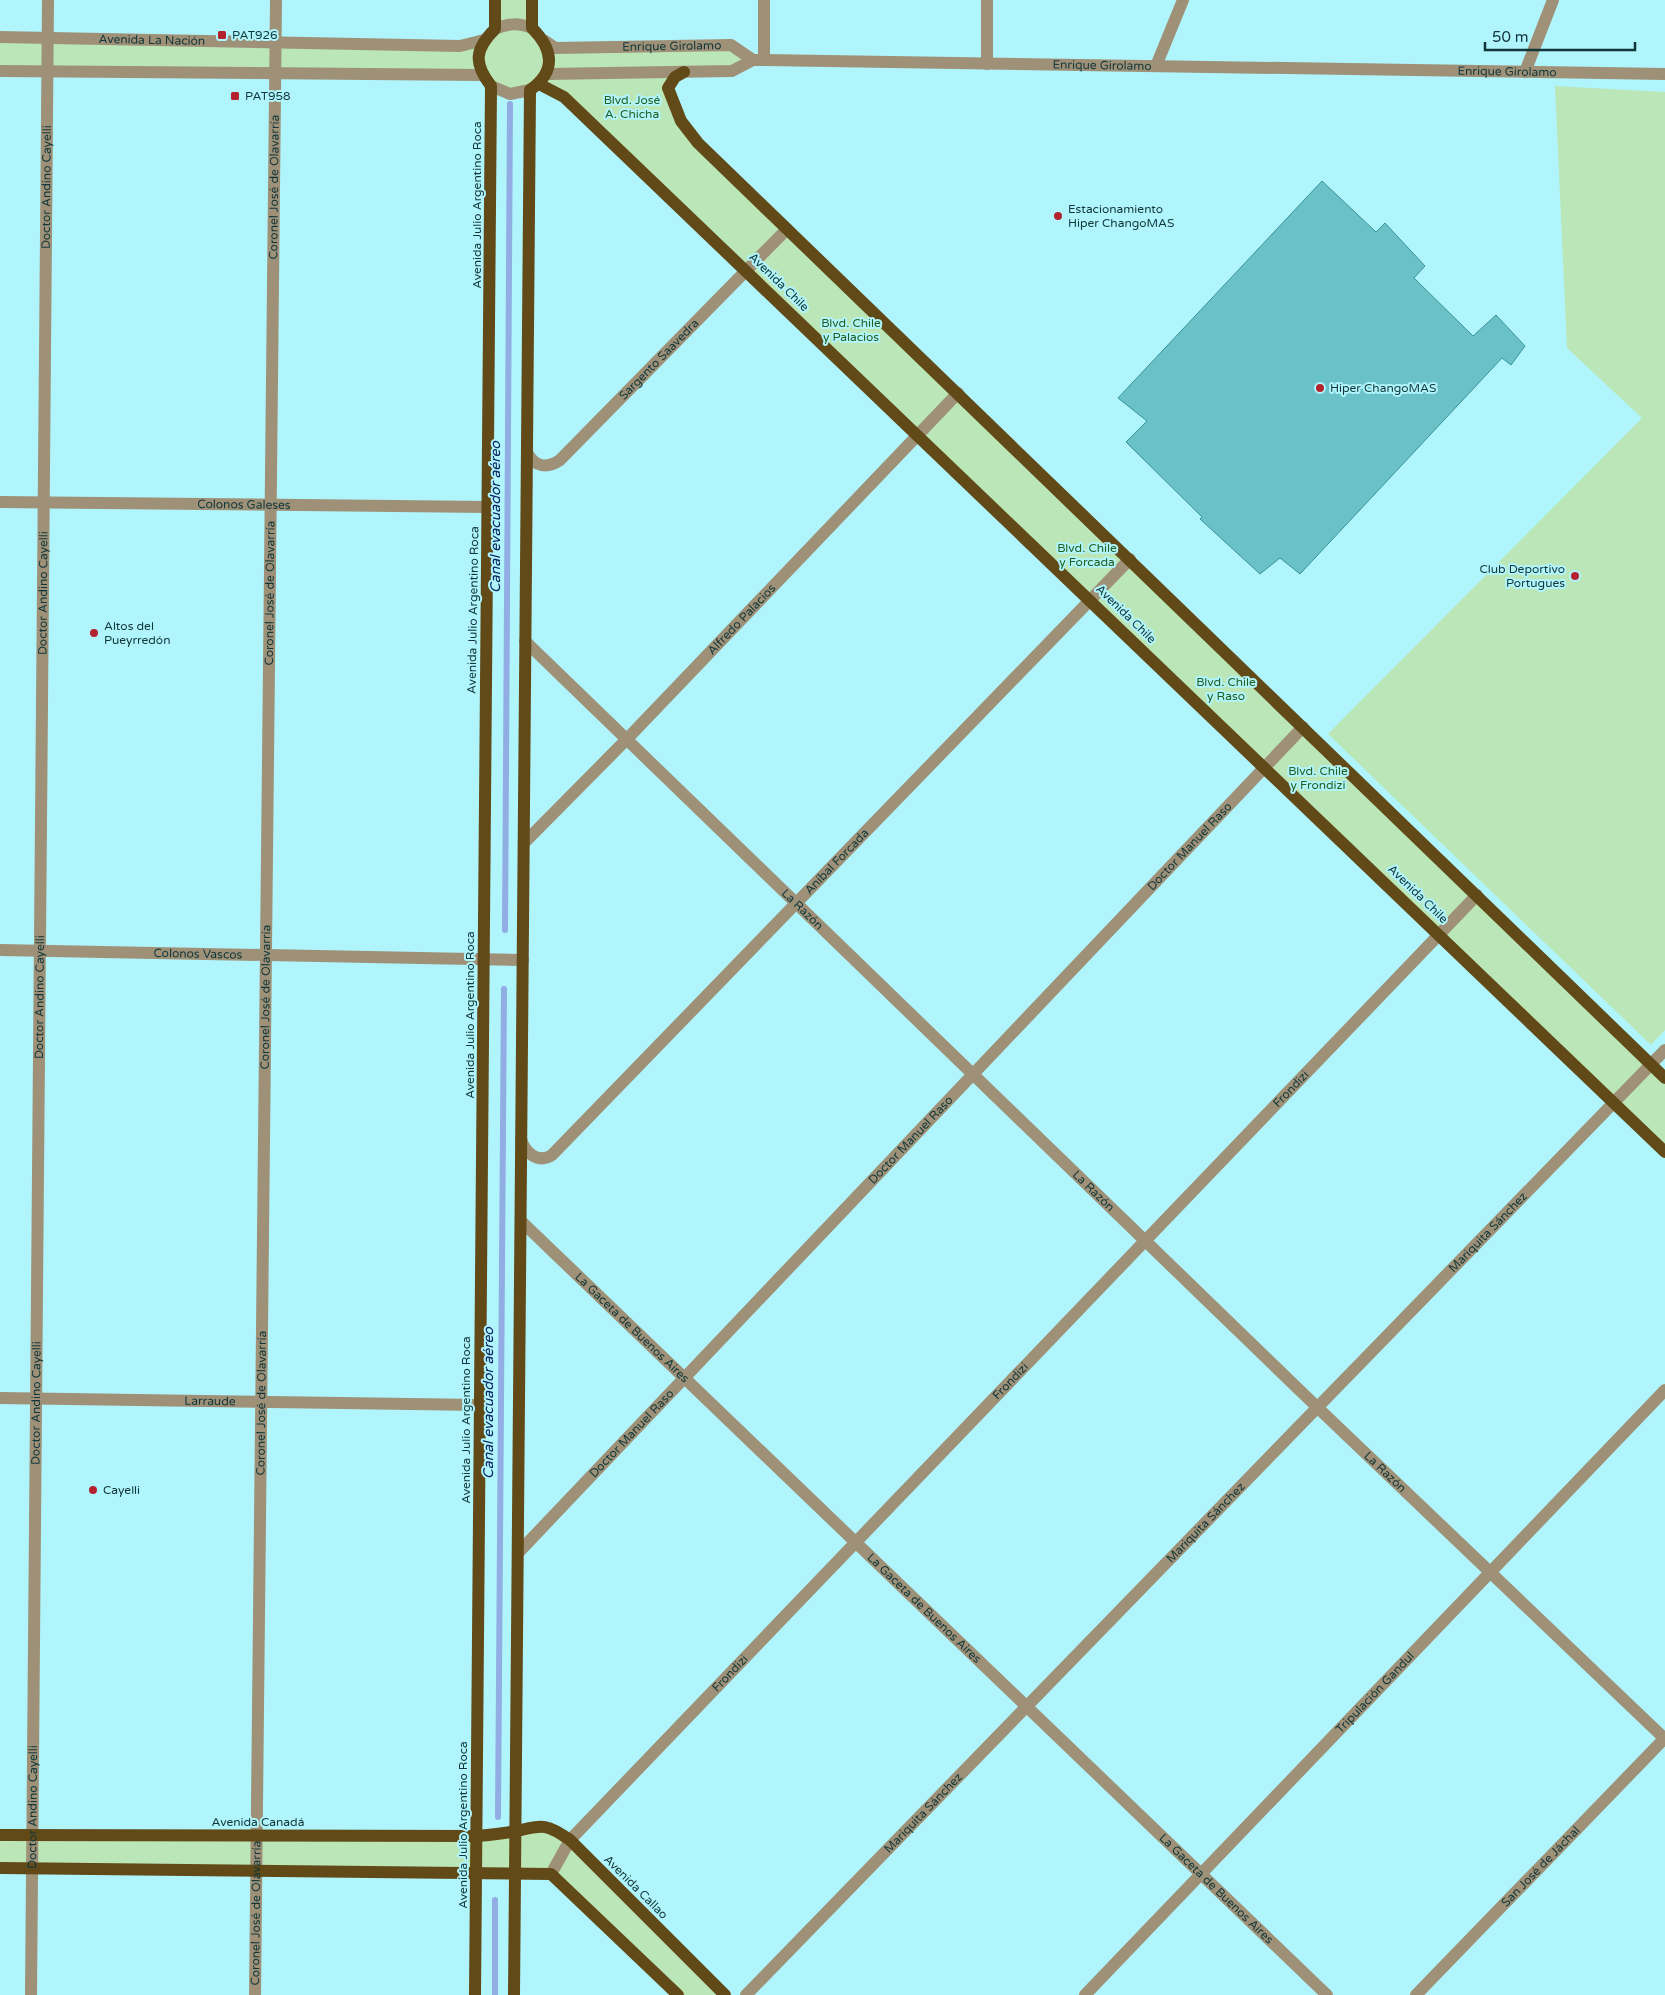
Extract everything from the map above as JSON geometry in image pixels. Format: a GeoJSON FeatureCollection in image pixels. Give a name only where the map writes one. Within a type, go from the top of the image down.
{"type":"FeatureCollection","features":[{"type":"Feature","properties":{"kind":"main road"},"geometry":{"type":"LineString","coordinates":[[491,86],[482,75],[479,57],[484,40],[495,29],[495,0]]}},
{"type":"Feature","properties":{"kind":"main road"},"geometry":{"type":"LineString","coordinates":[[514,1995],[527,452],[538,83],[549,57],[545,41],[532,28],[532,0]]}},
{"type":"Feature","properties":{"kind":"main road"},"geometry":{"type":"LineString","coordinates":[[684,72],[675,78],[668,88],[681,121],[698,143],[1665,1078]]}},
{"type":"Feature","properties":{"kind":"main road","name":"Avenida Chile"},"geometry":{"type":"LineString","coordinates":[[538,83],[564,97],[747,270],[1665,1152]]}},
{"type":"Feature","properties":{"kind":"main road","name":"Avenida Julio Argentino Roca"},"geometry":{"type":"LineString","coordinates":[[475,1995],[491,86]]}},
{"type":"Feature","properties":{"kind":"main road","name":"Avenida Callao"},"geometry":{"type":"LineString","coordinates":[[515,1831],[537,1825],[556,1830],[570,1840],[726,1995]]}},
{"type":"Feature","properties":{"kind":"main road","name":"Avenida Canadá"},"geometry":{"type":"LineString","coordinates":[[0,1835],[477,1836],[515,1831]]}},
{"type":"Feature","properties":{"kind":"main road"},"geometry":{"type":"LineString","coordinates":[[0,1868],[515,1872],[551,1874],[678,1995]]}},
{"type":"Feature","properties":{"kind":"street","name":"Doctor Andino Cayelli"},"geometry":{"type":"LineString","coordinates":[[31,1995],[48,0]]}},
{"type":"Feature","properties":{"kind":"street","name":"Coronel José de Olavarría"},"geometry":{"type":"LineString","coordinates":[[255,1995],[276,0]]}},
{"type":"Feature","properties":{"kind":"street"},"geometry":{"type":"LineString","coordinates":[[491,86],[510,94],[538,83],[732,70],[758,60],[764,0]]}},
{"type":"Feature","properties":{"kind":"street"},"geometry":{"type":"LineString","coordinates":[[987,0],[987,64]]}},
{"type":"Feature","properties":{"kind":"street"},"geometry":{"type":"LineString","coordinates":[[1156,66],[1184,0]]}},
{"type":"Feature","properties":{"kind":"street"},"geometry":{"type":"LineString","coordinates":[[1525,72],[1553,0]]}},
{"type":"Feature","properties":{"kind":"street"},"geometry":{"type":"LineString","coordinates":[[495,29],[507,24],[520,24],[532,28]]}},
{"type":"Feature","properties":{"kind":"street","name":"Avenida La Nación"},"geometry":{"type":"LineString","coordinates":[[0,37],[275,44],[460,46],[484,40]]}},
{"type":"Feature","properties":{"kind":"street","name":"Enrique Girolamo"},"geometry":{"type":"LineString","coordinates":[[545,41],[555,48],[731,45],[758,60],[1665,74]]}},
{"type":"Feature","properties":{"kind":"street"},"geometry":{"type":"LineString","coordinates":[[0,71],[482,75]]}},
{"type":"Feature","properties":{"kind":"street","name":"Sargento Saavedra"},"geometry":{"type":"LineString","coordinates":[[527,452],[532,460],[541,466],[549,466],[560,460],[787,229]]}},
{"type":"Feature","properties":{"kind":"street","name":"Alfredo Palacios"},"geometry":{"type":"LineString","coordinates":[[524,843],[627,739],[958,393]]}},
{"type":"Feature","properties":{"kind":"street","name":"Colonos Galeses"},"geometry":{"type":"LineString","coordinates":[[0,502],[488,507]]}},
{"type":"Feature","properties":{"kind":"street","name":"Aníbal Forcada"},"geometry":{"type":"LineString","coordinates":[[521,1139],[524,1147],[534,1156],[545,1158],[552,1155],[1130,559]]}},
{"type":"Feature","properties":{"kind":"street","name":"La Razón"},"geometry":{"type":"LineString","coordinates":[[526,641],[1317,1407],[1665,1739]]}},
{"type":"Feature","properties":{"kind":"street","name":"Doctor Manuel Raso"},"geometry":{"type":"LineString","coordinates":[[518,1553],[1303,727]]}},
{"type":"Feature","properties":{"kind":"street","name":"Frondizi"},"geometry":{"type":"LineString","coordinates":[[551,1874],[570,1840],[1477,895]]}},
{"type":"Feature","properties":{"kind":"street","name":"Colonos Vascos"},"geometry":{"type":"LineString","coordinates":[[0,950],[523,960]]}},
{"type":"Feature","properties":{"kind":"street","name":"Mariquita Sánchez"},"geometry":{"type":"LineString","coordinates":[[746,1995],[1665,1050]]}},
{"type":"Feature","properties":{"kind":"street","name":"La Gaceta de Buenos Aires"},"geometry":{"type":"LineString","coordinates":[[521,1221],[1327,1995]]}},
{"type":"Feature","properties":{"kind":"street","name":"Tripulación Gandul"},"geometry":{"type":"LineString","coordinates":[[1085,1995],[1665,1390]]}},
{"type":"Feature","properties":{"kind":"street","name":"Larraude"},"geometry":{"type":"LineString","coordinates":[[0,1398],[480,1405]]}},
{"type":"Feature","properties":{"kind":"street","name":"San José de Jáchal"},"geometry":{"type":"LineString","coordinates":[[1416,1995],[1665,1739]]}},
{"type":"Feature","properties":{"kind":"green space"},"geometry":{"type":"Polygon","coordinates":[[[495,0],[532,0],[532,28],[555,48],[731,45],[753,60],[732,71],[701,71],[670,83],[681,121],[1665,1078],[1665,1152],[564,97],[539,84],[510,94],[482,75],[0,71],[0,37],[460,46],[495,29],[495,0]]]}},
{"type":"Feature","properties":{"kind":"green space","name":"Club Deportivo Portugues"},"geometry":{"type":"Polygon","coordinates":[[[1555,86],[1665,92],[1665,1030],[1651,1045],[1328,734],[1642,418],[1567,348],[1555,86]]]}},
{"type":"Feature","properties":{"kind":"green space"},"geometry":{"type":"Polygon","coordinates":[[[556,1830],[725,1995],[678,1995],[551,1874],[0,1868],[0,1835],[556,1830]]]}},
{"type":"Feature","properties":{"kind":"building"},"geometry":{"type":"Polygon","coordinates":[[[1322,181],[1376,232],[1385,223],[1425,266],[1414,278],[1473,336],[1496,315],[1525,346],[1511,365],[1502,358],[1300,574],[1280,558],[1260,574],[1200,519],[1202,517],[1126,442],[1147,421],[1118,398],[1322,181]]]}},
{"type":"Feature","properties":{"kind":"waterway","name":"Canal evacuador aéreo"},"geometry":{"type":"LineString","coordinates":[[505,930],[510,104]]}},
{"type":"Feature","properties":{"kind":"waterway","name":"Canal evacuador aéreo"},"geometry":{"type":"LineString","coordinates":[[498,1817],[504,989]]}},
{"type":"Feature","properties":{"kind":"waterway","name":"Canal evacuador aéreo"},"geometry":{"type":"LineString","coordinates":[[495,1900],[495,1995]]}},
{"type":"Feature","properties":{"kind":"place","name":"PAT926"},"geometry":{"type":"Point","coordinates":[222,35]}},
{"type":"Feature","properties":{"kind":"place","name":"PAT958"},"geometry":{"type":"Point","coordinates":[235,96]}},
{"type":"Feature","properties":{"kind":"place","name":"Estacionamiento Hiper ChangoMAS"},"geometry":{"type":"Point","coordinates":[1058,216]}},
{"type":"Feature","properties":{"kind":"place","name":"Hiper ChangoMAS"},"geometry":{"type":"Point","coordinates":[1320,388]}},
{"type":"Feature","properties":{"kind":"place","name":"Club Deportivo Portugues"},"geometry":{"type":"Point","coordinates":[1575,576]}},
{"type":"Feature","properties":{"kind":"place","name":"Altos del Pueyrredón"},"geometry":{"type":"Point","coordinates":[94,633]}},
{"type":"Feature","properties":{"kind":"place","name":"Cayelli"},"geometry":{"type":"Point","coordinates":[93,1490]}},
{"type":"Feature","properties":{"kind":"park label","name":"Blvd. José A. Chicha"},"geometry":{"type":"Point","coordinates":[632,107]}},
{"type":"Feature","properties":{"kind":"park label","name":"Blvd. Chile y Palacios"},"geometry":{"type":"Point","coordinates":[851,330]}},
{"type":"Feature","properties":{"kind":"park label","name":"Blvd. Chile y Forcada"},"geometry":{"type":"Point","coordinates":[1087,555]}},
{"type":"Feature","properties":{"kind":"park label","name":"Blvd. Chile y Raso"},"geometry":{"type":"Point","coordinates":[1226,689]}},
{"type":"Feature","properties":{"kind":"park label","name":"Blvd. Chile y Frondizi"},"geometry":{"type":"Point","coordinates":[1318,778]}}]}
